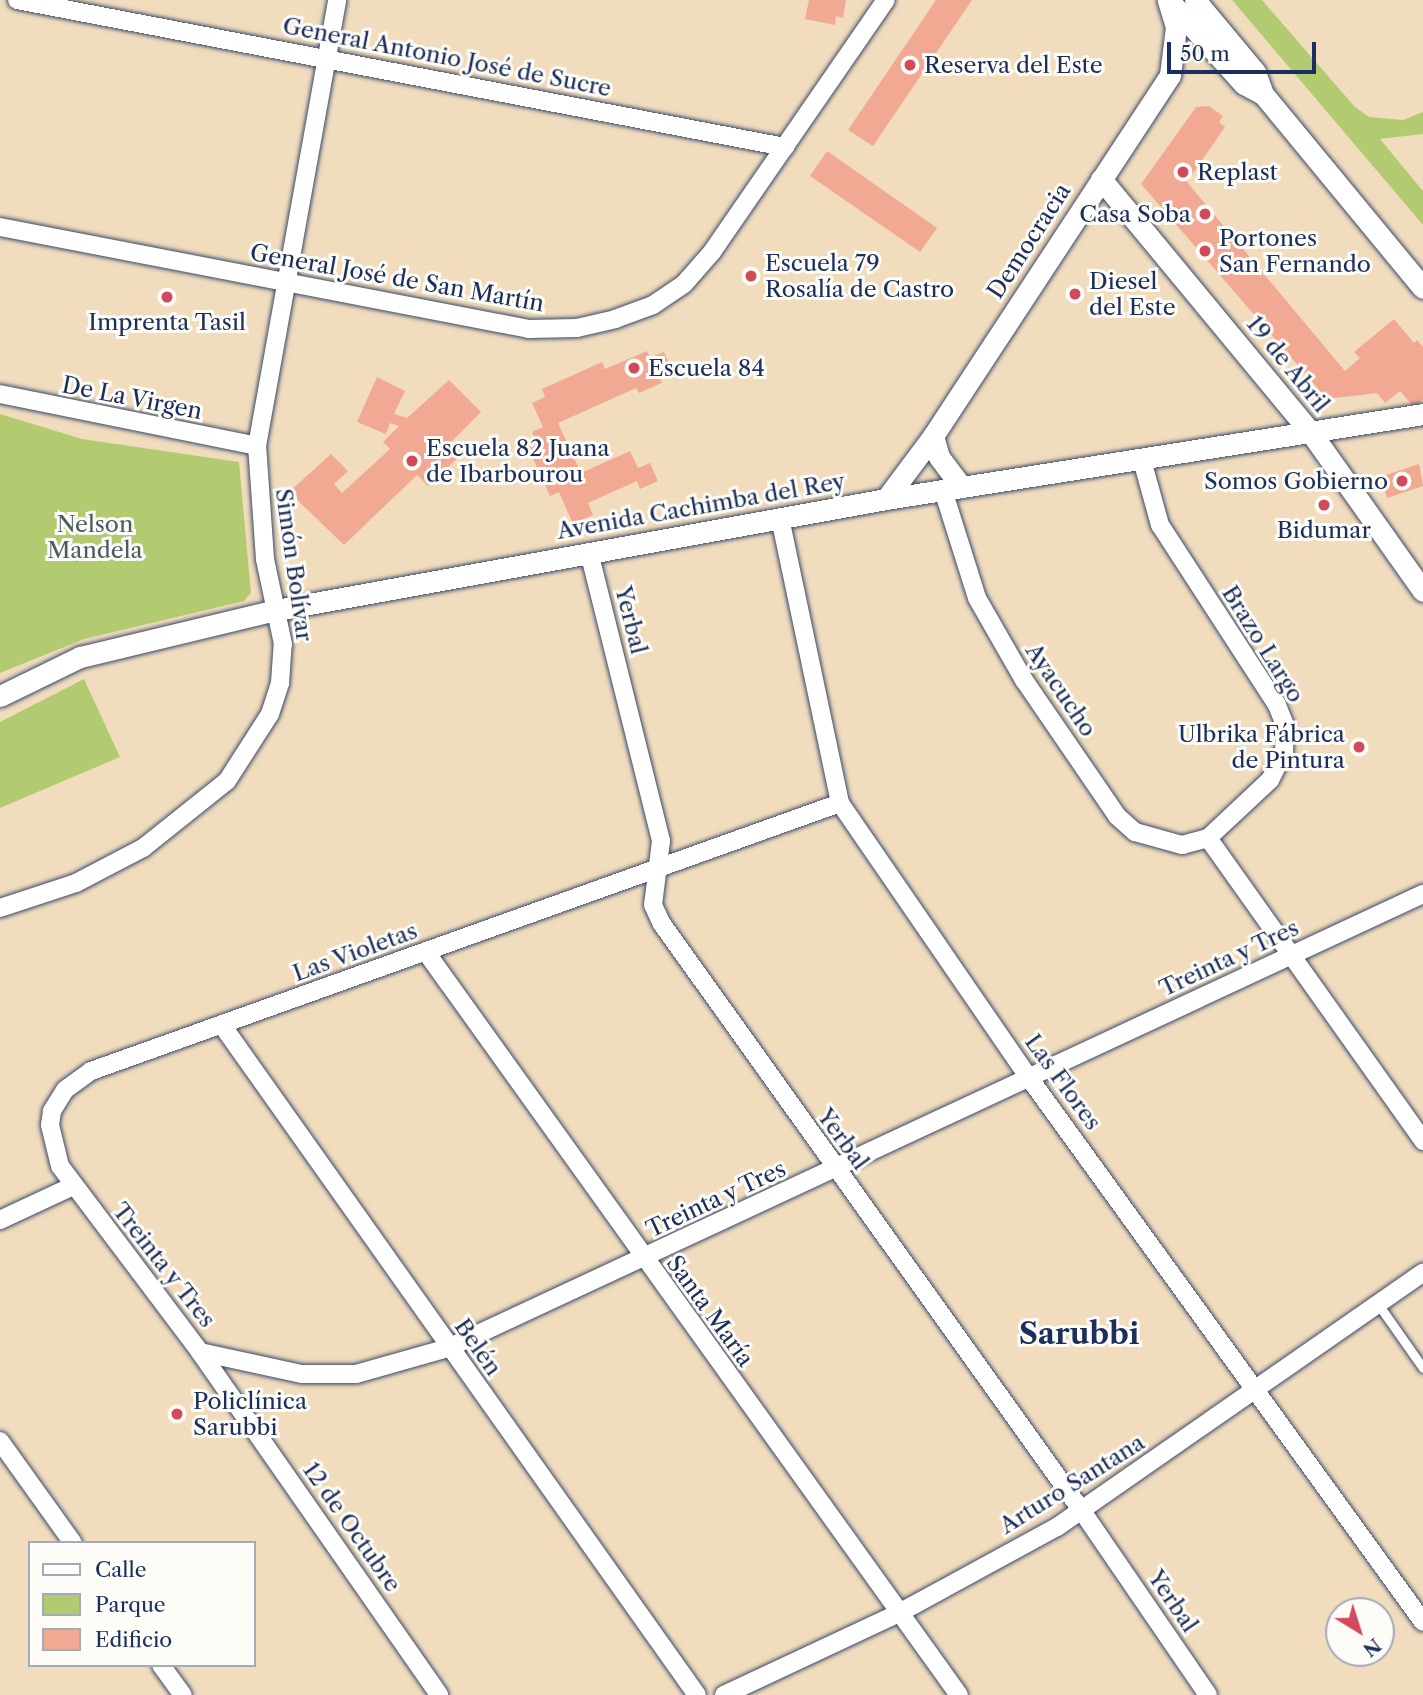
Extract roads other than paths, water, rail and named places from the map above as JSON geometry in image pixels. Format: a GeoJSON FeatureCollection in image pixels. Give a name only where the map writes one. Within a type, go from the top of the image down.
{"type":"FeatureCollection","features":[{"type":"Feature","properties":{"kind":"street","name":"General Antonio José de Sucre"},"geometry":{"type":"LineString","coordinates":[[17,0],[785,147]]}},
{"type":"Feature","properties":{"kind":"street","name":"Simón Bolívar"},"geometry":{"type":"LineString","coordinates":[[0,908],[32,901],[103,872],[195,811],[227,781],[254,745],[280,683],[283,644],[258,505],[257,446],[337,0]]}},
{"type":"Feature","properties":{"kind":"street","name":"General José de San Martín"},"geometry":{"type":"LineString","coordinates":[[0,227],[286,285],[529,329],[577,328],[615,319],[653,305],[684,284],[785,147],[886,0]]}},
{"type":"Feature","properties":{"kind":"street"},"geometry":{"type":"LineString","coordinates":[[1168,0],[1244,84],[1263,94]]}},
{"type":"Feature","properties":{"kind":"street","name":"Democracia"},"geometry":{"type":"LineString","coordinates":[[886,499],[933,436],[1170,75],[1176,27],[1168,0]]}},
{"type":"Feature","properties":{"kind":"street"},"geometry":{"type":"LineString","coordinates":[[1195,0],[1255,72],[1263,94],[1423,288]]}},
{"type":"Feature","properties":{"kind":"street","name":"19 de Abril"},"geometry":{"type":"LineString","coordinates":[[1101,179],[1309,430],[1423,591]]}},
{"type":"Feature","properties":{"kind":"street","name":"De La Virgen"},"geometry":{"type":"LineString","coordinates":[[0,394],[257,446]]}},
{"type":"Feature","properties":{"kind":"street","name":"Avenida Cachimba del Rey"},"geometry":{"type":"LineString","coordinates":[[0,696],[80,657],[276,610],[886,499],[1423,414]]}},
{"type":"Feature","properties":{"kind":"street"},"geometry":{"type":"LineString","coordinates":[[933,436],[953,488]]}},
{"type":"Feature","properties":{"kind":"street","name":"Brazo Largo"},"geometry":{"type":"LineString","coordinates":[[1142,460],[1160,525],[1277,705],[1285,725],[1284,753],[1270,780],[1208,838]]}},
{"type":"Feature","properties":{"kind":"street","name":"Ayacucho"},"geometry":{"type":"LineString","coordinates":[[953,488],[977,598],[1001,644],[1117,816],[1135,832],[1159,842],[1182,845],[1208,838]]}},
{"type":"Feature","properties":{"kind":"street","name":"Las Flores"},"geometry":{"type":"LineString","coordinates":[[780,518],[840,803],[1030,1079],[1423,1622]]}},
{"type":"Feature","properties":{"kind":"street","name":"Yerbal"},"geometry":{"type":"LineString","coordinates":[[589,552],[662,841],[653,905],[663,924],[835,1170],[1082,1511],[1208,1695]]}},
{"type":"Feature","properties":{"kind":"street","name":"Las Violetas"},"geometry":{"type":"LineString","coordinates":[[72,1186],[60,1166],[50,1125],[52,1111],[65,1090],[91,1071],[659,870],[840,803]]}},
{"type":"Feature","properties":{"kind":"street"},"geometry":{"type":"LineString","coordinates":[[1208,838],[1423,1141]]}},
{"type":"Feature","properties":{"kind":"street","name":"Treinta y Tres"},"geometry":{"type":"LineString","coordinates":[[72,1186],[200,1352],[328,1377],[398,1365],[448,1348],[643,1260],[1423,894]]}},
{"type":"Feature","properties":{"kind":"street","name":"Santa María"},"geometry":{"type":"LineString","coordinates":[[426,952],[643,1260],[959,1695]]}},
{"type":"Feature","properties":{"kind":"street","name":"Belén"},"geometry":{"type":"LineString","coordinates":[[222,1025],[448,1348],[697,1695]]}},
{"type":"Feature","properties":{"kind":"street"},"geometry":{"type":"LineString","coordinates":[[0,1220],[72,1186]]}},
{"type":"Feature","properties":{"kind":"street","name":"Arturo Santana"},"geometry":{"type":"LineString","coordinates":[[724,1695],[899,1612],[1082,1511],[1423,1273]]}},
{"type":"Feature","properties":{"kind":"street","name":"12 de Octubre"},"geometry":{"type":"LineString","coordinates":[[200,1352],[439,1695]]}},
{"type":"Feature","properties":{"kind":"street"},"geometry":{"type":"LineString","coordinates":[[0,1441],[72,1541]]}},
{"type":"Feature","properties":{"kind":"street"},"geometry":{"type":"LineString","coordinates":[[162,1667],[183,1695]]}},
{"type":"Feature","properties":{"kind":"lane"},"geometry":{"type":"LineString","coordinates":[[1378,1304],[1423,1368]]}},
{"type":"Feature","properties":{"kind":"place","name":"Reserva del Este"},"geometry":{"type":"Point","coordinates":[910,65]}},
{"type":"Feature","properties":{"kind":"place","name":"Replast"},"geometry":{"type":"Point","coordinates":[1183,172]}},
{"type":"Feature","properties":{"kind":"place","name":"Casa Soba"},"geometry":{"type":"Point","coordinates":[1205,214]}},
{"type":"Feature","properties":{"kind":"place","name":"Portones San Fernando"},"geometry":{"type":"Point","coordinates":[1205,251]}},
{"type":"Feature","properties":{"kind":"place","name":"Escuela 79 Rosalía de Castro"},"geometry":{"type":"Point","coordinates":[751,276]}},
{"type":"Feature","properties":{"kind":"place","name":"Diesel del Este"},"geometry":{"type":"Point","coordinates":[1075,294]}},
{"type":"Feature","properties":{"kind":"place","name":"Imprenta Tasil"},"geometry":{"type":"Point","coordinates":[167,297]}},
{"type":"Feature","properties":{"kind":"place","name":"Escuela 84"},"geometry":{"type":"Point","coordinates":[634,368]}},
{"type":"Feature","properties":{"kind":"place","name":"Escuela 82 Juana de Ibarbourou"},"geometry":{"type":"Point","coordinates":[412,461]}},
{"type":"Feature","properties":{"kind":"place","name":"Somos Gobierno"},"geometry":{"type":"Point","coordinates":[1402,481]}},
{"type":"Feature","properties":{"kind":"place","name":"Bidumar"},"geometry":{"type":"Point","coordinates":[1324,505]}},
{"type":"Feature","properties":{"kind":"place","name":"Ulbrika Fábrica de Pintura"},"geometry":{"type":"Point","coordinates":[1359,747]}},
{"type":"Feature","properties":{"kind":"place","name":"Policlínica Sarubbi"},"geometry":{"type":"Point","coordinates":[177,1414]}},
{"type":"Feature","properties":{"kind":"district","name":"Sarubbi"},"geometry":{"type":"Point","coordinates":[1079,1334]}},
{"type":"Feature","properties":{"kind":"park label","name":"Nelson Mandela"},"geometry":{"type":"Point","coordinates":[95,537]}}]}
